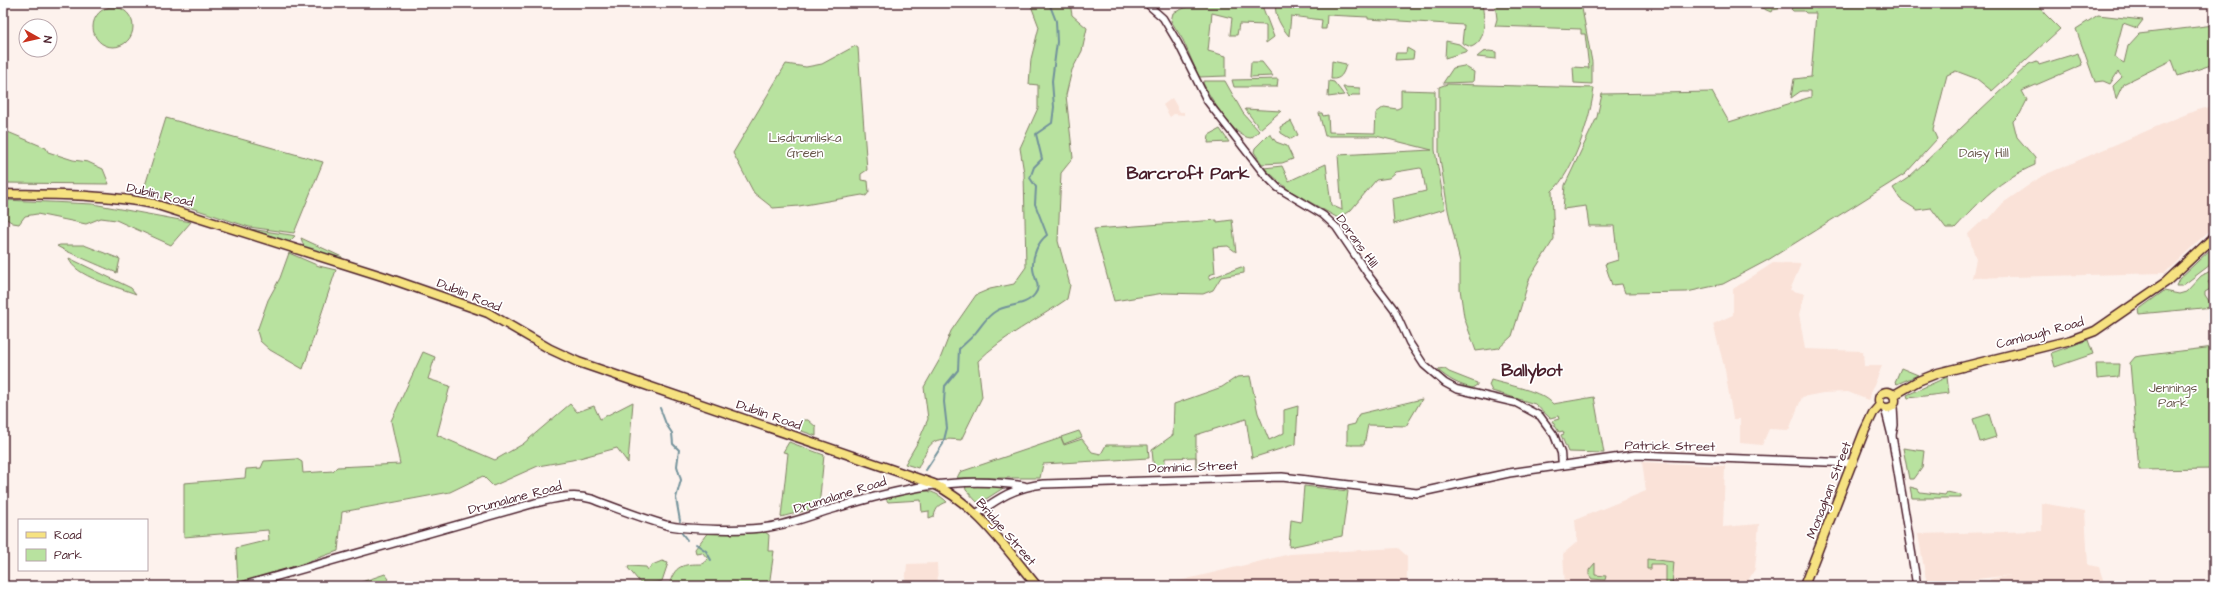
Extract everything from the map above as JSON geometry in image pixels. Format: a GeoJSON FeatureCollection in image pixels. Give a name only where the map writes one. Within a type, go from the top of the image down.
{"type":"FeatureCollection","features":[{"type":"Feature","properties":{"kind":"main road","name":"Dublin Road"},"geometry":{"type":"LineString","coordinates":[[3,194],[114,197],[154,204],[188,213],[442,296],[488,313],[550,349],[585,364],[934,484]]}},
{"type":"Feature","properties":{"kind":"main road","name":"Camlough Road"},"geometry":{"type":"LineString","coordinates":[[1894,395],[1907,387],[1938,373],[2071,340],[2095,331],[2166,282],[2214,237]]}},
{"type":"Feature","properties":{"kind":"main road"},"geometry":{"type":"LineString","coordinates":[[1886,406],[1896,401],[1894,395],[1889,392],[1882,393],[1878,400],[1886,406],[1894,425],[1892,436],[1917,586]]}},
{"type":"Feature","properties":{"kind":"main road","name":"Monaghan Street"},"geometry":{"type":"LineString","coordinates":[[1804,586],[1873,413],[1886,406]]}},
{"type":"Feature","properties":{"kind":"main road","name":"Patrick Street"},"geometry":{"type":"LineString","coordinates":[[1417,493],[1478,479],[1562,464],[1635,455],[1853,463]]}},
{"type":"Feature","properties":{"kind":"main road","name":"Dominic Street"},"geometry":{"type":"LineString","coordinates":[[976,514],[989,505],[1024,486],[1282,477],[1417,493]]}},
{"type":"Feature","properties":{"kind":"main road","name":"Drumalane Road"},"geometry":{"type":"LineString","coordinates":[[242,586],[453,527],[522,506],[564,497],[580,495],[668,525],[763,528],[780,525],[888,492],[934,484],[1004,482],[1024,486]]}},
{"type":"Feature","properties":{"kind":"main road","name":"Bridge Street"},"geometry":{"type":"LineString","coordinates":[[934,484],[955,496],[976,514],[1037,585]]}},
{"type":"Feature","properties":{"kind":"street","name":"Dorans Hill"},"geometry":{"type":"LineString","coordinates":[[1146,3],[1163,18],[1182,49],[1207,101],[1264,174],[1278,188],[1323,215],[1336,227],[1369,276],[1394,309],[1409,342],[1424,366],[1445,383],[1456,389],[1516,403],[1540,416],[1554,436],[1561,453],[1562,464]]}},
{"type":"Feature","properties":{"kind":"shaded area"},"geometry":{"type":"Polygon","coordinates":[[[1172,98],[1180,112],[1184,112],[1184,115],[1174,114],[1170,117],[1163,105],[1172,98]]]}},
{"type":"Feature","properties":{"kind":"shaded area"},"geometry":{"type":"Polygon","coordinates":[[[2214,106],[2214,226],[2165,273],[1972,278],[1976,259],[1968,234],[1984,219],[1989,219],[2003,203],[2042,176],[2172,120],[2197,110],[2214,106]]]}},
{"type":"Feature","properties":{"kind":"shaded area"},"geometry":{"type":"Polygon","coordinates":[[[1773,263],[1801,264],[1790,290],[1805,294],[1799,314],[1805,349],[1863,351],[1864,366],[1882,366],[1868,400],[1848,392],[1823,393],[1802,397],[1789,430],[1769,429],[1762,445],[1740,443],[1740,419],[1733,419],[1725,370],[1713,324],[1733,315],[1733,289],[1773,263]]]}},
{"type":"Feature","properties":{"kind":"shaded area"},"geometry":{"type":"Polygon","coordinates":[[[1642,462],[1725,466],[1723,527],[1759,524],[1755,569],[1745,586],[1565,586],[1563,554],[1577,542],[1575,520],[1646,491],[1642,462]]]}},
{"type":"Feature","properties":{"kind":"shaded area"},"geometry":{"type":"Polygon","coordinates":[[[2042,503],[2085,511],[2088,565],[2099,567],[2105,586],[1991,586],[1990,579],[2011,575],[1927,585],[1918,534],[2042,531],[2042,503]]]}},
{"type":"Feature","properties":{"kind":"shaded area"},"geometry":{"type":"Polygon","coordinates":[[[1398,548],[1407,556],[1407,586],[1158,586],[1290,554],[1398,548]]]}},
{"type":"Feature","properties":{"kind":"shaded area"},"geometry":{"type":"Polygon","coordinates":[[[937,563],[938,586],[896,586],[896,584],[905,584],[907,564],[937,563]]]}},
{"type":"Feature","properties":{"kind":"green space"},"geometry":{"type":"Polygon","coordinates":[[[1030,3],[1070,3],[1072,15],[1087,28],[1082,51],[1072,70],[1066,95],[1073,158],[1061,173],[1058,241],[1070,285],[1067,299],[1009,336],[978,361],[982,397],[961,440],[937,440],[929,446],[918,468],[905,464],[919,440],[928,419],[924,387],[940,359],[951,331],[976,295],[990,289],[1014,284],[1026,267],[1024,173],[1020,148],[1038,108],[1038,85],[1029,84],[1031,59],[1039,27],[1030,3]]]}},
{"type":"Feature","properties":{"kind":"green space"},"geometry":{"type":"Polygon","coordinates":[[[1196,3],[1261,3],[1274,37],[1266,43],[1266,25],[1239,24],[1237,35],[1230,35],[1232,18],[1212,13],[1208,51],[1226,56],[1226,76],[1199,77],[1183,40],[1171,21],[1173,13],[1196,3]]]}},
{"type":"Feature","properties":{"kind":"green space"},"geometry":{"type":"Polygon","coordinates":[[[1276,3],[1482,3],[1484,28],[1480,39],[1471,47],[1462,43],[1464,25],[1327,15],[1326,29],[1321,29],[1322,20],[1291,16],[1289,36],[1281,25],[1277,16],[1275,7],[1276,3]]]}},
{"type":"Feature","properties":{"kind":"green space"},"geometry":{"type":"Polygon","coordinates":[[[1495,3],[1581,3],[1592,62],[1592,84],[1574,83],[1573,67],[1589,68],[1585,34],[1581,34],[1581,29],[1495,26],[1497,19],[1495,3]]]}},
{"type":"Feature","properties":{"kind":"green space"},"geometry":{"type":"Polygon","coordinates":[[[1816,3],[1816,8],[1878,4],[2039,3],[2044,13],[2060,29],[1992,91],[1977,79],[1956,71],[1947,75],[1933,130],[1937,139],[1905,174],[1768,260],[1723,284],[1687,292],[1625,293],[1622,284],[1612,285],[1605,264],[1618,260],[1614,226],[1589,226],[1586,206],[1563,209],[1565,185],[1597,117],[1602,94],[1712,92],[1729,122],[1811,97],[1811,91],[1801,91],[1791,98],[1794,79],[1811,77],[1816,13],[1793,11],[1791,9],[1795,4],[1816,3]]]}},
{"type":"Feature","properties":{"kind":"green space"},"geometry":{"type":"Polygon","coordinates":[[[1759,4],[1776,4],[1779,9],[1772,10],[1771,12],[1757,6],[1759,4]]]}},
{"type":"Feature","properties":{"kind":"green space"},"geometry":{"type":"Polygon","coordinates":[[[113,7],[127,13],[133,27],[127,41],[113,47],[99,41],[93,27],[99,13],[113,7]]]}},
{"type":"Feature","properties":{"kind":"green space"},"geometry":{"type":"Polygon","coordinates":[[[2098,15],[2143,20],[2137,28],[2123,23],[2114,57],[2124,63],[2128,46],[2139,34],[2214,25],[2214,64],[2178,76],[2172,60],[2123,84],[2116,99],[2113,86],[2122,77],[2118,72],[2110,84],[2103,81],[2095,82],[2076,29],[2098,15]]]}},
{"type":"Feature","properties":{"kind":"green space"},"geometry":{"type":"Polygon","coordinates":[[[1446,41],[1459,44],[1468,51],[1445,58],[1446,41]]]}},
{"type":"Feature","properties":{"kind":"green space","name":"Lisdrumliska Green"},"geometry":{"type":"Polygon","coordinates":[[[855,46],[858,48],[867,170],[861,174],[861,180],[868,181],[869,192],[866,196],[862,195],[799,206],[773,208],[754,193],[733,153],[786,64],[806,67],[822,64],[855,46]]]}},
{"type":"Feature","properties":{"kind":"green space"},"geometry":{"type":"Polygon","coordinates":[[[1407,48],[1414,52],[1413,59],[1395,60],[1396,53],[1406,53],[1407,48]]]}},
{"type":"Feature","properties":{"kind":"green space"},"geometry":{"type":"Polygon","coordinates":[[[1483,52],[1496,52],[1496,59],[1477,57],[1483,52]]]}},
{"type":"Feature","properties":{"kind":"green space","name":"Daisy Hill"},"geometry":{"type":"Polygon","coordinates":[[[2078,53],[2082,65],[2022,91],[2027,100],[2020,114],[2013,121],[2017,137],[2035,158],[2035,165],[2001,184],[1974,208],[1955,228],[1946,228],[1931,208],[1917,210],[1900,199],[1893,188],[1908,178],[2029,64],[2037,61],[2039,65],[2078,53]]]}},
{"type":"Feature","properties":{"kind":"green space"},"geometry":{"type":"Polygon","coordinates":[[[1332,61],[1346,64],[1342,75],[1334,79],[1331,79],[1332,61]]]}},
{"type":"Feature","properties":{"kind":"green space"},"geometry":{"type":"Polygon","coordinates":[[[1251,62],[1262,62],[1273,76],[1250,77],[1251,62]]]}},
{"type":"Feature","properties":{"kind":"green space"},"geometry":{"type":"Polygon","coordinates":[[[1464,66],[1474,72],[1473,82],[1443,83],[1453,68],[1464,66]]]}},
{"type":"Feature","properties":{"kind":"green space"},"geometry":{"type":"Polygon","coordinates":[[[1278,79],[1277,87],[1234,87],[1232,80],[1278,79]]]}},
{"type":"Feature","properties":{"kind":"green space"},"geometry":{"type":"Polygon","coordinates":[[[1204,81],[1225,81],[1243,113],[1259,131],[1251,138],[1244,136],[1237,131],[1223,116],[1211,98],[1203,83],[1204,81]]]}},
{"type":"Feature","properties":{"kind":"green space"},"geometry":{"type":"Polygon","coordinates":[[[1329,81],[1334,82],[1344,95],[1328,97],[1329,81]]]}},
{"type":"Feature","properties":{"kind":"green space"},"geometry":{"type":"Polygon","coordinates":[[[1447,84],[1594,88],[1589,113],[1580,143],[1567,171],[1552,191],[1554,239],[1530,277],[1512,336],[1499,348],[1476,351],[1464,317],[1460,289],[1460,262],[1448,210],[1439,152],[1439,87],[1447,84]]]}},
{"type":"Feature","properties":{"kind":"green space"},"geometry":{"type":"Polygon","coordinates":[[[1343,87],[1360,88],[1360,95],[1352,95],[1349,98],[1343,87]]]}},
{"type":"Feature","properties":{"kind":"green space"},"geometry":{"type":"Polygon","coordinates":[[[1401,90],[1435,91],[1435,150],[1445,209],[1394,224],[1392,199],[1426,191],[1422,169],[1420,168],[1396,172],[1389,178],[1376,180],[1351,210],[1338,218],[1289,190],[1264,168],[1282,166],[1289,181],[1326,164],[1331,205],[1342,210],[1338,155],[1432,150],[1376,136],[1325,136],[1319,113],[1322,113],[1323,116],[1328,115],[1329,132],[1375,133],[1376,113],[1384,107],[1397,109],[1401,107],[1401,90]]]}},
{"type":"Feature","properties":{"kind":"green space"},"geometry":{"type":"Polygon","coordinates":[[[1245,109],[1281,111],[1260,129],[1245,109]]]}},
{"type":"Feature","properties":{"kind":"green space"},"geometry":{"type":"Polygon","coordinates":[[[166,118],[323,162],[294,233],[249,227],[143,192],[166,118]]]}},
{"type":"Feature","properties":{"kind":"green space"},"geometry":{"type":"Polygon","coordinates":[[[1291,121],[1298,135],[1291,139],[1281,133],[1280,127],[1291,121]]]}},
{"type":"Feature","properties":{"kind":"green space"},"geometry":{"type":"Polygon","coordinates":[[[1220,129],[1229,142],[1208,143],[1209,135],[1220,129]]]}},
{"type":"Feature","properties":{"kind":"green space"},"geometry":{"type":"Polygon","coordinates":[[[3,130],[46,148],[48,152],[73,160],[88,162],[103,169],[109,184],[3,183],[3,130]]]}},
{"type":"Feature","properties":{"kind":"green space"},"geometry":{"type":"Polygon","coordinates":[[[1268,135],[1271,135],[1276,142],[1287,146],[1293,159],[1282,163],[1262,164],[1254,152],[1255,148],[1268,135]]]}},
{"type":"Feature","properties":{"kind":"green space"},"geometry":{"type":"Polygon","coordinates":[[[5,200],[93,204],[191,222],[171,245],[116,220],[101,218],[86,224],[37,214],[25,216],[19,224],[13,223],[3,217],[3,202],[5,200]]]}},
{"type":"Feature","properties":{"kind":"green space"},"geometry":{"type":"Polygon","coordinates":[[[1217,220],[1217,222],[1232,220],[1236,252],[1228,246],[1213,247],[1215,273],[1209,275],[1209,279],[1241,267],[1244,268],[1244,273],[1221,277],[1213,290],[1203,294],[1164,293],[1114,301],[1094,229],[1217,220]]]}},
{"type":"Feature","properties":{"kind":"green space"},"geometry":{"type":"Polygon","coordinates":[[[250,229],[291,235],[295,236],[289,242],[250,229]]]}},
{"type":"Feature","properties":{"kind":"green space"},"geometry":{"type":"Polygon","coordinates":[[[301,238],[342,257],[342,259],[304,247],[301,238]]]}},
{"type":"Feature","properties":{"kind":"green space"},"geometry":{"type":"Polygon","coordinates":[[[84,245],[120,259],[117,273],[57,246],[84,245]]]}},
{"type":"Feature","properties":{"kind":"green space"},"geometry":{"type":"Polygon","coordinates":[[[2214,246],[2214,262],[2182,286],[2176,286],[2179,279],[2214,246]]]}},
{"type":"Feature","properties":{"kind":"green space"},"geometry":{"type":"Polygon","coordinates":[[[289,253],[319,266],[336,270],[303,369],[270,350],[260,341],[257,331],[268,300],[280,278],[289,253]]]}},
{"type":"Feature","properties":{"kind":"green space"},"geometry":{"type":"Polygon","coordinates":[[[69,258],[131,288],[136,294],[88,276],[72,264],[69,258]]]}},
{"type":"Feature","properties":{"kind":"green space"},"geometry":{"type":"Polygon","coordinates":[[[2214,269],[2214,277],[2208,282],[2212,288],[2205,292],[2205,295],[2213,307],[2139,314],[2138,310],[2164,291],[2179,294],[2186,292],[2201,276],[2214,269]]]}},
{"type":"Feature","properties":{"kind":"green space"},"geometry":{"type":"Polygon","coordinates":[[[2088,340],[2093,354],[2055,367],[2051,353],[2088,340]]]}},
{"type":"Feature","properties":{"kind":"green space","name":"Jennings Park"},"geometry":{"type":"Polygon","coordinates":[[[2214,347],[2214,469],[2139,470],[2130,363],[2135,357],[2140,356],[2214,347]]]}},
{"type":"Feature","properties":{"kind":"green space"},"geometry":{"type":"Polygon","coordinates":[[[423,352],[435,357],[428,379],[450,386],[437,435],[495,460],[523,444],[570,404],[577,412],[594,406],[600,419],[633,402],[628,463],[617,448],[572,460],[538,466],[493,486],[483,476],[450,492],[342,512],[338,551],[238,586],[236,548],[269,540],[268,530],[184,537],[184,483],[245,478],[246,469],[261,468],[264,461],[297,459],[302,462],[303,473],[333,471],[337,467],[400,464],[391,421],[423,352]]]}},
{"type":"Feature","properties":{"kind":"green space"},"geometry":{"type":"Polygon","coordinates":[[[2096,364],[2119,364],[2118,377],[2097,379],[2096,364]]]}},
{"type":"Feature","properties":{"kind":"green space"},"geometry":{"type":"Polygon","coordinates":[[[1901,368],[1918,375],[1897,384],[1895,382],[1901,368]]]}},
{"type":"Feature","properties":{"kind":"green space"},"geometry":{"type":"Polygon","coordinates":[[[1445,369],[1477,383],[1477,385],[1472,388],[1463,385],[1450,379],[1438,370],[1445,369]]]}},
{"type":"Feature","properties":{"kind":"green space"},"geometry":{"type":"Polygon","coordinates":[[[1250,376],[1258,413],[1269,440],[1284,433],[1284,410],[1298,406],[1296,444],[1252,458],[1246,419],[1196,435],[1196,457],[1165,458],[1165,469],[1154,471],[1152,450],[1173,435],[1174,404],[1222,387],[1237,377],[1250,376]]]}},
{"type":"Feature","properties":{"kind":"green space"},"geometry":{"type":"Polygon","coordinates":[[[1947,377],[1949,393],[1908,398],[1907,395],[1947,377]]]}},
{"type":"Feature","properties":{"kind":"green space"},"geometry":{"type":"Polygon","coordinates":[[[1491,380],[1541,395],[1553,404],[1594,397],[1604,453],[1568,452],[1561,435],[1564,434],[1563,431],[1559,432],[1552,421],[1559,419],[1558,416],[1550,418],[1535,404],[1492,391],[1489,385],[1491,380]]]}},
{"type":"Feature","properties":{"kind":"green space"},"geometry":{"type":"Polygon","coordinates":[[[1422,399],[1406,426],[1368,425],[1364,445],[1347,445],[1347,426],[1355,424],[1359,414],[1422,399]]]}},
{"type":"Feature","properties":{"kind":"green space"},"geometry":{"type":"Polygon","coordinates":[[[1989,414],[1996,437],[1980,442],[1973,419],[1989,414]]]}},
{"type":"Feature","properties":{"kind":"green space"},"geometry":{"type":"Polygon","coordinates":[[[802,420],[808,420],[816,427],[816,436],[799,430],[802,420]]]}},
{"type":"Feature","properties":{"kind":"green space"},"geometry":{"type":"Polygon","coordinates":[[[1079,431],[1082,437],[1064,444],[1061,437],[1079,431]]]}},
{"type":"Feature","properties":{"kind":"green space"},"geometry":{"type":"Polygon","coordinates":[[[1061,438],[1064,445],[1082,439],[1092,452],[1101,454],[1106,445],[1148,445],[1149,458],[1043,464],[1040,478],[957,478],[960,472],[1061,438]]]}},
{"type":"Feature","properties":{"kind":"green space"},"geometry":{"type":"Polygon","coordinates":[[[789,442],[824,455],[819,507],[781,517],[788,453],[783,452],[789,442]]]}},
{"type":"Feature","properties":{"kind":"green space"},"geometry":{"type":"Polygon","coordinates":[[[1903,448],[1924,451],[1922,468],[1914,479],[1909,479],[1903,448]]]}},
{"type":"Feature","properties":{"kind":"green space"},"geometry":{"type":"Polygon","coordinates":[[[965,485],[1008,485],[983,501],[977,502],[966,490],[965,485]]]}},
{"type":"Feature","properties":{"kind":"green space"},"geometry":{"type":"Polygon","coordinates":[[[1304,486],[1348,491],[1342,536],[1289,547],[1291,520],[1301,522],[1304,486]]]}},
{"type":"Feature","properties":{"kind":"green space"},"geometry":{"type":"Polygon","coordinates":[[[1910,487],[1918,489],[1920,492],[1945,495],[1947,492],[1961,495],[1961,498],[1912,498],[1910,487]]]}},
{"type":"Feature","properties":{"kind":"green space"},"geometry":{"type":"Polygon","coordinates":[[[920,490],[935,493],[947,502],[937,509],[934,516],[929,518],[929,511],[922,512],[921,500],[888,502],[885,497],[920,490]]]}},
{"type":"Feature","properties":{"kind":"green space"},"geometry":{"type":"Polygon","coordinates":[[[709,531],[765,532],[769,535],[768,551],[774,551],[769,586],[669,586],[671,579],[680,567],[690,564],[702,564],[708,559],[702,552],[696,553],[695,549],[709,531]]]}},
{"type":"Feature","properties":{"kind":"green space"},"geometry":{"type":"Polygon","coordinates":[[[1647,559],[1674,562],[1672,586],[1666,586],[1666,566],[1662,564],[1651,564],[1651,569],[1647,569],[1647,559]]]}},
{"type":"Feature","properties":{"kind":"green space"},"geometry":{"type":"Polygon","coordinates":[[[662,561],[668,563],[662,581],[642,585],[628,568],[629,566],[646,567],[648,570],[652,565],[662,561]]]}},
{"type":"Feature","properties":{"kind":"green space"},"geometry":{"type":"Polygon","coordinates":[[[1595,563],[1595,575],[1606,576],[1605,580],[1592,579],[1589,575],[1589,570],[1595,563]]]}},
{"type":"Feature","properties":{"kind":"green space"},"geometry":{"type":"Polygon","coordinates":[[[385,574],[389,579],[383,586],[350,586],[385,574]]]}},
{"type":"Feature","properties":{"kind":"waterway"},"geometry":{"type":"LineString","coordinates":[[926,470],[943,444],[947,428],[944,402],[945,386],[958,370],[959,349],[973,336],[993,313],[1000,309],[1027,301],[1035,294],[1038,288],[1033,271],[1033,263],[1038,245],[1047,235],[1035,204],[1036,187],[1030,178],[1034,167],[1042,159],[1036,134],[1052,123],[1054,107],[1052,81],[1057,42],[1056,21],[1049,3]]}},
{"type":"Feature","properties":{"kind":"waterway"},"geometry":{"type":"LineString","coordinates":[[660,408],[666,424],[672,433],[673,444],[679,450],[677,466],[681,480],[676,498],[680,521]]}},
{"type":"Feature","properties":{"kind":"waterway"},"geometry":{"type":"LineString","coordinates":[[681,532],[687,540]]}},
{"type":"Feature","properties":{"kind":"waterway"},"geometry":{"type":"LineString","coordinates":[[696,544],[706,551],[711,560]]}},
{"type":"Feature","properties":{"kind":"district","name":"Barcroft Park"},"geometry":{"type":"Point","coordinates":[1188,174]}},
{"type":"Feature","properties":{"kind":"district","name":"Ballybot"},"geometry":{"type":"Point","coordinates":[1532,371]}}]}
